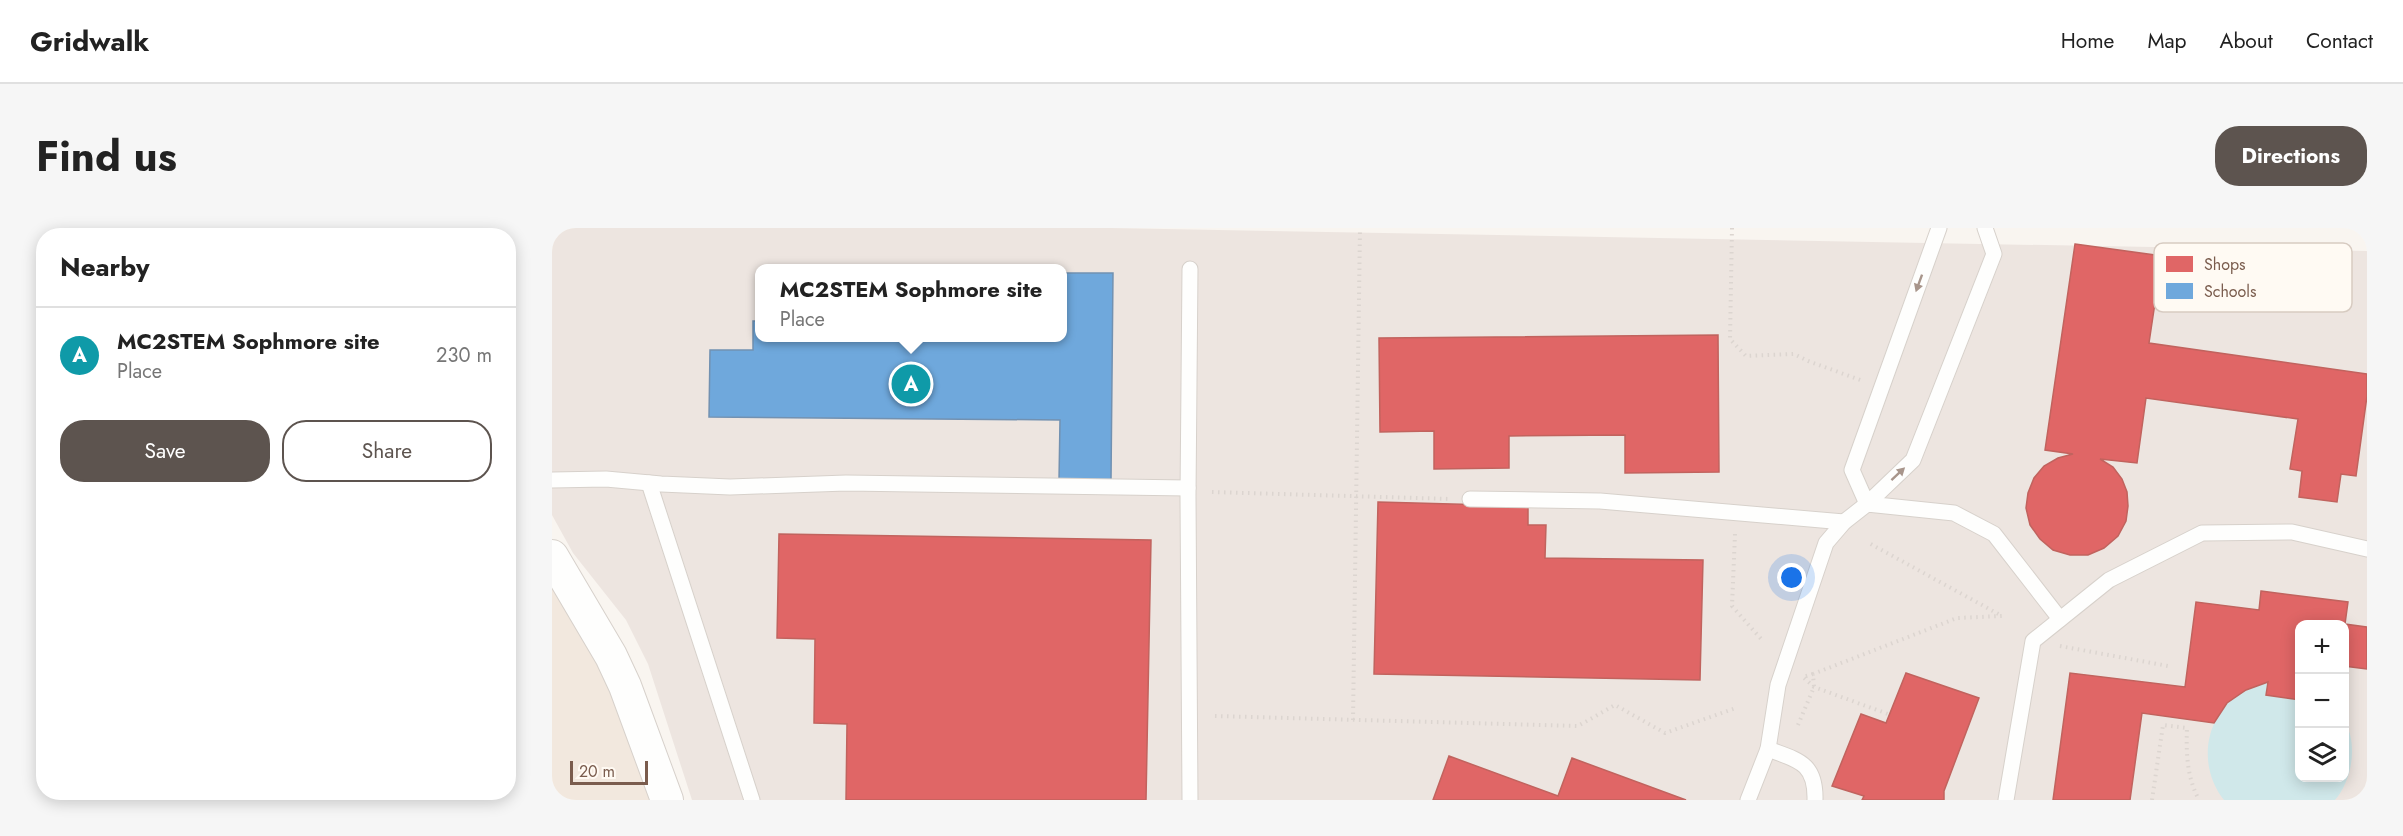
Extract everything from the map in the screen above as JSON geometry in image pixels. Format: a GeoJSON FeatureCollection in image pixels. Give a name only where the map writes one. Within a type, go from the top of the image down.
{"type":"FeatureCollection","features":[{"type":"Feature","properties":{"kind":"street"},"geometry":{"type":"LineString","coordinates":[[552,556],[625,686],[667,800]]}},
{"type":"Feature","properties":{"kind":"lane"},"geometry":{"type":"LineString","coordinates":[[1867,504],[1852,470],[1939,228]]}},
{"type":"Feature","properties":{"kind":"lane"},"geometry":{"type":"LineString","coordinates":[[1748,800],[1768,749],[1778,685],[1826,543],[1844,522],[1867,504],[1913,460],[1994,254],[1985,228]]}},
{"type":"Feature","properties":{"kind":"lane"},"geometry":{"type":"LineString","coordinates":[[1190,269],[1188,488],[1191,800]]}},
{"type":"Feature","properties":{"kind":"lane"},"geometry":{"type":"LineString","coordinates":[[552,480],[606,479],[730,487],[846,483],[1188,488]]}},
{"type":"Feature","properties":{"kind":"lane"},"geometry":{"type":"LineString","coordinates":[[649,483],[752,800]]}},
{"type":"Feature","properties":{"kind":"lane"},"geometry":{"type":"LineString","coordinates":[[1470,499],[1600,501],[1844,522]]}},
{"type":"Feature","properties":{"kind":"lane"},"geometry":{"type":"LineString","coordinates":[[1867,504],[1954,513],[1994,534],[2060,619]]}},
{"type":"Feature","properties":{"kind":"lane"},"geometry":{"type":"LineString","coordinates":[[2006,800],[2033,640],[2109,580],[2202,533],[2292,532],[2367,549]]}},
{"type":"Feature","properties":{"kind":"lane"},"geometry":{"type":"LineString","coordinates":[[1768,749],[1802,761],[1813,778],[1815,800]]}},
{"type":"Feature","properties":{"kind":"path"},"geometry":{"type":"LineString","coordinates":[[1353,720],[1360,228]]}},
{"type":"Feature","properties":{"kind":"path"},"geometry":{"type":"LineString","coordinates":[[1732,228],[1730,339],[1746,356],[1794,354],[1865,382]]}},
{"type":"Feature","properties":{"kind":"path"},"geometry":{"type":"LineString","coordinates":[[1212,492],[1470,499]]}},
{"type":"Feature","properties":{"kind":"path"},"geometry":{"type":"LineString","coordinates":[[1735,534],[1732,606],[1762,640]]}},
{"type":"Feature","properties":{"kind":"path"},"geometry":{"type":"LineString","coordinates":[[1867,542],[2002,616],[1957,618],[1803,677],[1814,687],[1888,714]]}},
{"type":"Feature","properties":{"kind":"path"},"geometry":{"type":"LineString","coordinates":[[2060,646],[2168,666]]}},
{"type":"Feature","properties":{"kind":"path"},"geometry":{"type":"LineString","coordinates":[[1797,725],[1814,687],[1813,674]]}},
{"type":"Feature","properties":{"kind":"path"},"geometry":{"type":"LineString","coordinates":[[1215,717],[1578,726],[1615,705],[1665,733],[1736,708]]}},
{"type":"Feature","properties":{"kind":"path"},"geometry":{"type":"LineString","coordinates":[[2152,800],[2163,725],[2187,728],[2186,753],[2191,783],[2199,800]]}},
{"type":"Feature","properties":{"kind":"path"},"geometry":{"type":"LineString","coordinates":[[2362,800],[2367,785]]}},
{"type":"Feature","properties":{"kind":"shaded area"},"geometry":{"type":"Polygon","coordinates":[[[552,228],[1111,228],[2154,247],[2154,312],[2352,312],[2352,251],[2367,251],[2367,800],[692,800],[648,664],[626,620],[573,553],[552,515],[552,228]]]}},
{"type":"Feature","properties":{"kind":"shaded area"},"geometry":{"type":"Polygon","coordinates":[[[552,556],[667,800],[552,800],[552,556]]]}},
{"type":"Feature","properties":{"kind":"water"},"geometry":{"type":"Polygon","coordinates":[[[2268,682],[2266,695],[2295,699],[2295,782],[2346,782],[2335,800],[2224,800],[2215,786],[2210,771],[2209,740],[2213,725],[2221,712],[2231,700],[2248,689],[2268,682]]]}},
{"type":"Feature","properties":{"kind":"water"},"geometry":{"type":"Polygon","coordinates":[[[2349,731],[2352,751],[2349,773],[2349,731]]]}},
{"type":"Feature","properties":{"kind":"building: Shops"},"geometry":{"type":"Polygon","coordinates":[[[2075,244],[2154,255],[2154,310],[2149,343],[2367,374],[2367,396],[2356,476],[2341,474],[2337,502],[2299,497],[2302,471],[2290,469],[2298,419],[2146,398],[2137,463],[2100,459],[2113,467],[2122,479],[2127,492],[2126,521],[2118,536],[2104,548],[2088,555],[2070,555],[2053,550],[2040,539],[2030,525],[2026,508],[2028,493],[2034,478],[2044,466],[2058,458],[2073,454],[2045,450],[2075,244]]]}},
{"type":"Feature","properties":{"kind":"building: Shops"},"geometry":{"type":"Polygon","coordinates":[[[1718,335],[1719,472],[1625,473],[1625,435],[1509,436],[1509,468],[1434,469],[1434,431],[1380,432],[1379,338],[1718,335]]]}},
{"type":"Feature","properties":{"kind":"building: Shops"},"geometry":{"type":"Polygon","coordinates":[[[1378,502],[1528,506],[1528,525],[1546,525],[1545,558],[1703,560],[1700,680],[1374,674],[1378,502]]]}},
{"type":"Feature","properties":{"kind":"building: Shops"},"geometry":{"type":"Polygon","coordinates":[[[779,534],[1151,540],[1146,800],[846,800],[847,724],[814,723],[815,639],[777,638],[779,534]]]}},
{"type":"Feature","properties":{"kind":"building: Shops"},"geometry":{"type":"Polygon","coordinates":[[[2261,591],[2348,602],[2346,620],[2295,620],[2295,699],[2266,695],[2268,682],[2246,690],[2227,703],[2214,723],[2142,713],[2130,800],[2053,800],[2070,673],[2185,687],[2196,602],[2259,610],[2261,591]]]}},
{"type":"Feature","properties":{"kind":"building: Shops"},"geometry":{"type":"Polygon","coordinates":[[[2349,625],[2367,627],[2367,669],[2349,667],[2349,625]]]}},
{"type":"Feature","properties":{"kind":"building: Shops"},"geometry":{"type":"Polygon","coordinates":[[[1906,673],[1979,698],[1944,791],[1944,800],[1862,800],[1864,796],[1832,786],[1861,714],[1886,723],[1906,673]]]}},
{"type":"Feature","properties":{"kind":"building: Shops"},"geometry":{"type":"Polygon","coordinates":[[[1449,756],[1558,796],[1572,758],[1686,800],[1433,800],[1449,756]]]}},
{"type":"Feature","properties":{"kind":"building: Schools"},"geometry":{"type":"Polygon","coordinates":[[[1067,273],[1113,273],[1111,480],[1059,480],[1060,420],[709,417],[710,350],[753,350],[753,321],[755,321],[755,342],[1067,342],[1067,273]]]}},
{"type":"Feature","properties":{"kind":"place","name":"MC2STEM Sophmore site"},"geometry":{"type":"Point","coordinates":[911,384]}}]}
